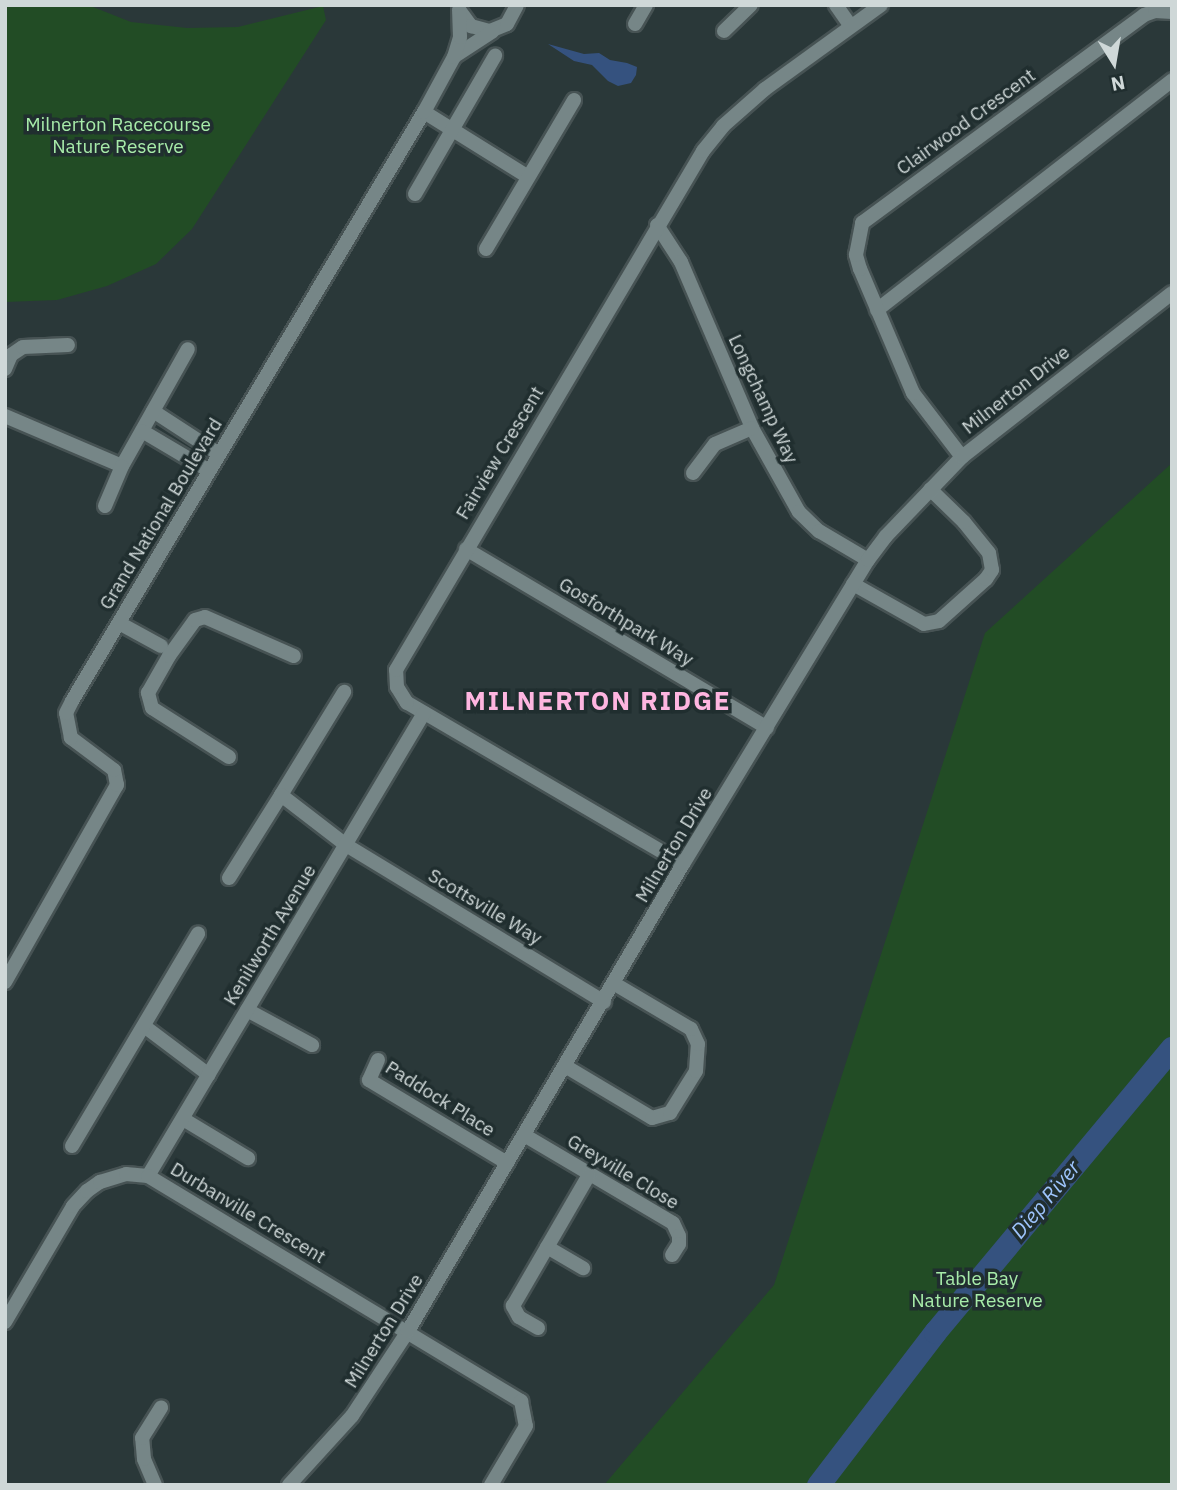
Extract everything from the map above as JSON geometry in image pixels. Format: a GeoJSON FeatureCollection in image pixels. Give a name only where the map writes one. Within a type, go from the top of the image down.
{"type":"FeatureCollection","features":[{"type":"Feature","properties":{"kind":"street","name":"Grand National Boulevard"},"geometry":{"type":"LineString","coordinates":[[454,57],[511,20],[517,5]]}},
{"type":"Feature","properties":{"kind":"street"},"geometry":{"type":"LineString","coordinates":[[635,24],[646,5]]}},
{"type":"Feature","properties":{"kind":"street"},"geometry":{"type":"LineString","coordinates":[[724,32],[751,5]]}},
{"type":"Feature","properties":{"kind":"street"},"geometry":{"type":"LineString","coordinates":[[836,5],[850,25]]}},
{"type":"Feature","properties":{"kind":"street","name":"Fairview Crescent"},"geometry":{"type":"LineString","coordinates":[[683,864],[424,713],[402,697],[396,670],[703,151],[723,126],[765,89],[881,5]]}},
{"type":"Feature","properties":{"kind":"street","name":"Grand National Boulevard"},"geometry":{"type":"LineString","coordinates":[[5,982],[117,785],[114,770],[71,738],[66,713],[208,470],[424,111],[454,57],[460,37],[459,8]]}},
{"type":"Feature","properties":{"kind":"street"},"geometry":{"type":"LineString","coordinates":[[459,8],[466,22],[477,29],[496,30]]}},
{"type":"Feature","properties":{"kind":"street","name":"Clairwood Crescent"},"geometry":{"type":"LineString","coordinates":[[962,457],[913,393],[877,310],[856,255],[862,223],[1144,15],[1155,11],[1172,12]]}},
{"type":"Feature","properties":{"kind":"street"},"geometry":{"type":"LineString","coordinates":[[415,194],[495,56]]}},
{"type":"Feature","properties":{"kind":"street"},"geometry":{"type":"LineString","coordinates":[[877,310],[1172,80]]}},
{"type":"Feature","properties":{"kind":"street"},"geometry":{"type":"LineString","coordinates":[[486,249],[574,100]]}},
{"type":"Feature","properties":{"kind":"street"},"geometry":{"type":"LineString","coordinates":[[424,111],[527,176]]}},
{"type":"Feature","properties":{"kind":"street","name":"Longchamp Way"},"geometry":{"type":"LineString","coordinates":[[657,225],[681,262],[752,428],[776,475],[805,519],[868,560]]}},
{"type":"Feature","properties":{"kind":"street","name":"Milnerton Drive"},"geometry":{"type":"LineString","coordinates":[[289,1485],[352,1416],[408,1331],[615,984],[683,864],[868,560],[962,457],[1172,293]]}},
{"type":"Feature","properties":{"kind":"street"},"geometry":{"type":"LineString","coordinates":[[5,369],[11,355],[23,346],[68,345]]}},
{"type":"Feature","properties":{"kind":"street"},"geometry":{"type":"LineString","coordinates":[[105,506],[122,466],[188,349]]}},
{"type":"Feature","properties":{"kind":"street"},"geometry":{"type":"LineString","coordinates":[[153,411],[219,454]]}},
{"type":"Feature","properties":{"kind":"street"},"geometry":{"type":"LineString","coordinates":[[5,416],[122,466]]}},
{"type":"Feature","properties":{"kind":"street"},"geometry":{"type":"LineString","coordinates":[[693,473],[715,444],[752,428]]}},
{"type":"Feature","properties":{"kind":"street"},"geometry":{"type":"LineString","coordinates":[[142,431],[208,470]]}},
{"type":"Feature","properties":{"kind":"street"},"geometry":{"type":"LineString","coordinates":[[853,584],[924,624],[939,621],[986,579],[992,570],[989,553],[964,522],[930,489]]}},
{"type":"Feature","properties":{"kind":"street","name":"Gosforthpark Way"},"geometry":{"type":"LineString","coordinates":[[466,549],[767,728]]}},
{"type":"Feature","properties":{"kind":"street"},"geometry":{"type":"LineString","coordinates":[[229,757],[152,708],[148,693],[169,656],[200,617],[294,656]]}},
{"type":"Feature","properties":{"kind":"street"},"geometry":{"type":"LineString","coordinates":[[119,623],[161,646]]}},
{"type":"Feature","properties":{"kind":"street"},"geometry":{"type":"LineString","coordinates":[[229,878],[344,692]]}},
{"type":"Feature","properties":{"kind":"street","name":"Kenilworth Avenue"},"geometry":{"type":"LineString","coordinates":[[148,1176],[424,713]]}},
{"type":"Feature","properties":{"kind":"street","name":"Scottsville Way"},"geometry":{"type":"LineString","coordinates":[[281,795],[346,845],[604,1002]]}},
{"type":"Feature","properties":{"kind":"street"},"geometry":{"type":"LineString","coordinates":[[72,1146],[198,934]]}},
{"type":"Feature","properties":{"kind":"street"},"geometry":{"type":"LineString","coordinates":[[565,1066],[652,1118],[670,1113],[696,1071],[698,1044],[691,1030],[615,984]]}},
{"type":"Feature","properties":{"kind":"street"},"geometry":{"type":"LineString","coordinates":[[247,1010],[312,1045]]}},
{"type":"Feature","properties":{"kind":"street"},"geometry":{"type":"LineString","coordinates":[[144,1026],[209,1075]]}},
{"type":"Feature","properties":{"kind":"street","name":"Paddock Place"},"geometry":{"type":"LineString","coordinates":[[378,1060],[369,1080],[508,1164]]}},
{"type":"Feature","properties":{"kind":"street"},"geometry":{"type":"LineString","coordinates":[[183,1119],[248,1158]]}},
{"type":"Feature","properties":{"kind":"street","name":"Greyville Close"},"geometry":{"type":"LineString","coordinates":[[524,1135],[673,1223],[679,1236],[679,1244],[671,1255]]}},
{"type":"Feature","properties":{"kind":"street","name":"Durbanville Crescent"},"geometry":{"type":"LineString","coordinates":[[5,1322],[73,1206],[100,1182],[126,1174],[148,1176],[408,1331]]}},
{"type":"Feature","properties":{"kind":"street"},"geometry":{"type":"LineString","coordinates":[[538,1328],[519,1317],[513,1306],[589,1175]]}},
{"type":"Feature","properties":{"kind":"street"},"geometry":{"type":"LineString","coordinates":[[547,1247],[583,1268]]}},
{"type":"Feature","properties":{"kind":"street"},"geometry":{"type":"LineString","coordinates":[[408,1331],[521,1401],[527,1426],[491,1485]]}},
{"type":"Feature","properties":{"kind":"street"},"geometry":{"type":"LineString","coordinates":[[155,1485],[144,1459],[142,1438],[161,1408]]}},
{"type":"Feature","properties":{"kind":"green space","name":"Milnerton Racecourse Nature Reserve"},"geometry":{"type":"Polygon","coordinates":[[[5,5],[88,5],[131,22],[187,28],[238,27],[323,6],[326,20],[192,229],[156,264],[107,286],[57,300],[5,302],[5,5]]]}},
{"type":"Feature","properties":{"kind":"green space","name":"Table Bay Nature Reserve"},"geometry":{"type":"Polygon","coordinates":[[[1172,463],[1172,1485],[604,1485],[774,1285],[985,633],[1172,463]]]}},
{"type":"Feature","properties":{"kind":"water"},"geometry":{"type":"Polygon","coordinates":[[[548,44],[584,54],[599,53],[610,60],[637,67],[636,75],[631,83],[618,86],[608,81],[592,65],[574,61],[548,44]]]}},
{"type":"Feature","properties":{"kind":"waterway","name":"Diep River"},"geometry":{"type":"LineString","coordinates":[[818,1485],[935,1332],[1172,1048]]}},
{"type":"Feature","properties":{"kind":"district","name":"MILNERTON RIDGE"},"geometry":{"type":"Point","coordinates":[598,701]}}]}
